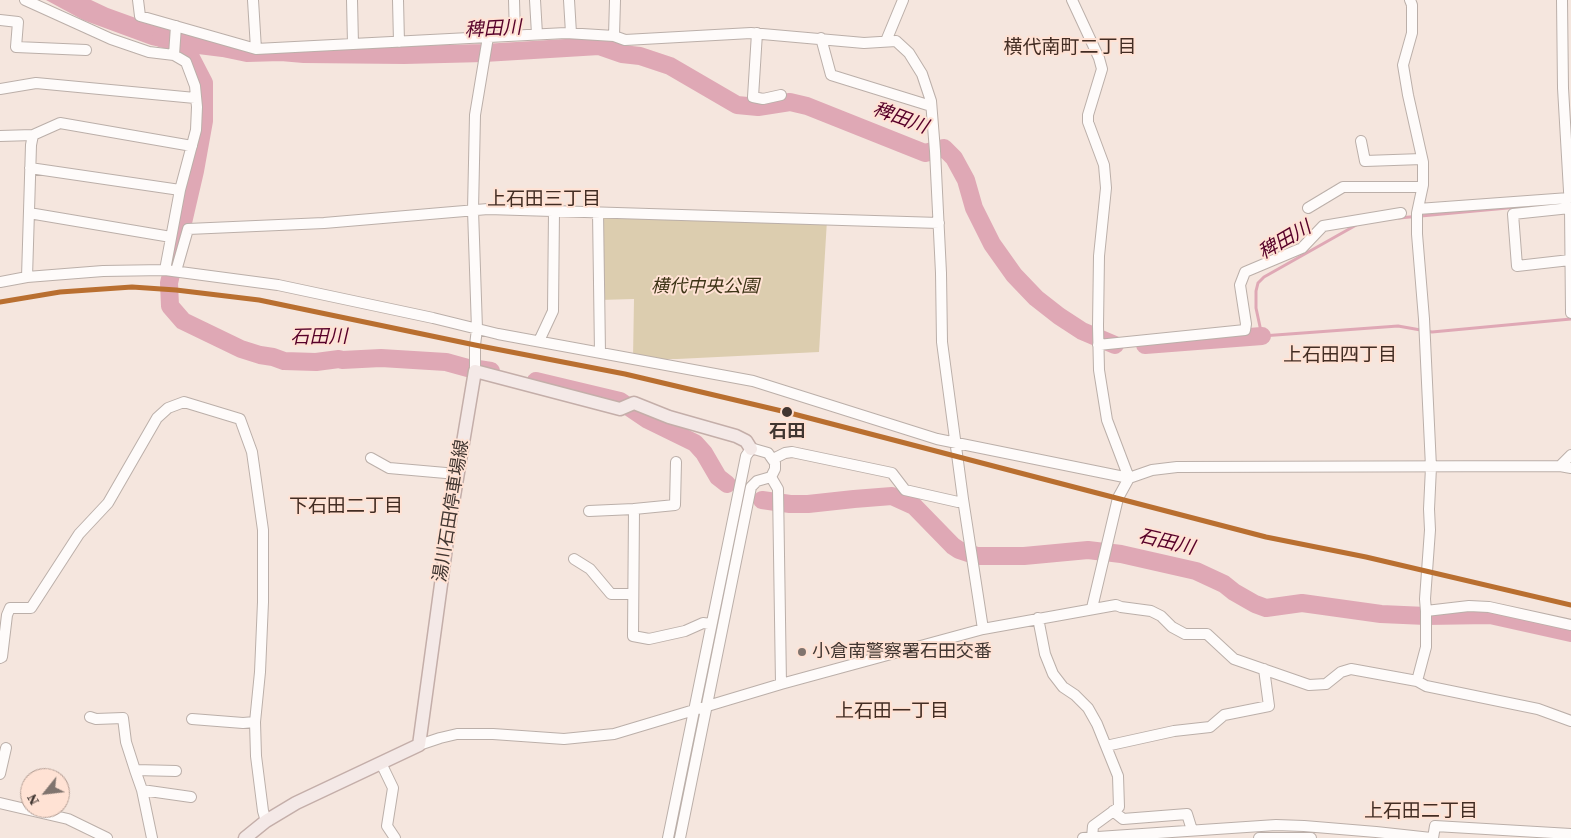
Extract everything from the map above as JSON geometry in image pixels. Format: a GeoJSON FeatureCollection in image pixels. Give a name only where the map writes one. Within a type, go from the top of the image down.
{"type":"FeatureCollection","features":[{"type":"Feature","properties":{"kind":"main road"},"geometry":{"type":"LineString","coordinates":[[475,371],[620,409],[634,404],[669,417],[736,436],[746,441],[751,449]]}},
{"type":"Feature","properties":{"kind":"main road","name":"湯川石田停車場線"},"geometry":{"type":"LineString","coordinates":[[419,745],[448,526],[475,371]]}},
{"type":"Feature","properties":{"kind":"main road"},"geometry":{"type":"LineString","coordinates":[[245,838],[266,821],[296,803],[419,745]]}},
{"type":"Feature","properties":{"kind":"street"},"geometry":{"type":"LineString","coordinates":[[25,0],[111,39],[149,52],[174,55],[186,62],[195,86],[197,107],[196,130],[180,190],[166,270]]}},
{"type":"Feature","properties":{"kind":"street"},"geometry":{"type":"LineString","coordinates":[[138,0],[140,16],[256,48],[399,42],[515,34],[571,33],[614,36],[625,40],[757,33],[864,43],[896,41],[909,53],[922,74],[931,106],[939,223],[942,342],[983,629]]}},
{"type":"Feature","properties":{"kind":"street"},"geometry":{"type":"LineString","coordinates":[[253,0],[256,48]]}},
{"type":"Feature","properties":{"kind":"street"},"geometry":{"type":"LineString","coordinates":[[352,0],[354,44]]}},
{"type":"Feature","properties":{"kind":"street"},"geometry":{"type":"LineString","coordinates":[[398,0],[399,42]]}},
{"type":"Feature","properties":{"kind":"street"},"geometry":{"type":"LineString","coordinates":[[514,0],[515,34]]}},
{"type":"Feature","properties":{"kind":"street"},"geometry":{"type":"LineString","coordinates":[[535,0],[537,34]]}},
{"type":"Feature","properties":{"kind":"street"},"geometry":{"type":"LineString","coordinates":[[569,0],[571,33]]}},
{"type":"Feature","properties":{"kind":"street"},"geometry":{"type":"LineString","coordinates":[[614,0],[614,36]]}},
{"type":"Feature","properties":{"kind":"street"},"geometry":{"type":"LineString","coordinates":[[886,41],[903,0]]}},
{"type":"Feature","properties":{"kind":"street"},"geometry":{"type":"LineString","coordinates":[[1072,0],[1099,58],[1102,69],[1088,115],[1088,122],[1104,165],[1106,188],[1099,256],[1099,370],[1107,420],[1129,478],[1118,498],[1092,608]]}},
{"type":"Feature","properties":{"kind":"street"},"geometry":{"type":"LineString","coordinates":[[1410,0],[1412,5],[1412,33],[1403,65],[1422,159],[1422,188],[1417,211],[1416,234],[1424,319],[1432,467],[1429,509],[1430,530],[1424,599],[1426,647],[1418,680]]}},
{"type":"Feature","properties":{"kind":"street"},"geometry":{"type":"LineString","coordinates":[[1562,0],[1563,88],[1569,203],[1571,313]]}},
{"type":"Feature","properties":{"kind":"street"},"geometry":{"type":"LineString","coordinates":[[0,20],[18,22],[16,47],[86,50]]}},
{"type":"Feature","properties":{"kind":"street"},"geometry":{"type":"LineString","coordinates":[[174,55],[176,26]]}},
{"type":"Feature","properties":{"kind":"street"},"geometry":{"type":"LineString","coordinates":[[757,33],[754,97],[763,99],[781,95]]}},
{"type":"Feature","properties":{"kind":"street"},"geometry":{"type":"LineString","coordinates":[[475,371],[477,329],[474,210],[475,115],[488,37]]}},
{"type":"Feature","properties":{"kind":"street"},"geometry":{"type":"LineString","coordinates":[[821,38],[831,76],[931,106]]}},
{"type":"Feature","properties":{"kind":"street"},"geometry":{"type":"LineString","coordinates":[[0,89],[36,83],[195,98]]}},
{"type":"Feature","properties":{"kind":"street"},"geometry":{"type":"LineString","coordinates":[[0,136],[34,135],[60,124],[192,146]]}},
{"type":"Feature","properties":{"kind":"street"},"geometry":{"type":"LineString","coordinates":[[27,277],[31,145],[34,135]]}},
{"type":"Feature","properties":{"kind":"street"},"geometry":{"type":"LineString","coordinates":[[1362,141],[1365,161],[1422,159]]}},
{"type":"Feature","properties":{"kind":"street"},"geometry":{"type":"LineString","coordinates":[[30,168],[180,190]]}},
{"type":"Feature","properties":{"kind":"street"},"geometry":{"type":"LineString","coordinates":[[1308,208],[1343,187],[1422,188]]}},
{"type":"Feature","properties":{"kind":"street"},"geometry":{"type":"LineString","coordinates":[[1417,211],[1569,203]]}},
{"type":"Feature","properties":{"kind":"street"},"geometry":{"type":"LineString","coordinates":[[1569,203],[1513,214],[1517,266],[1570,260]]}},
{"type":"Feature","properties":{"kind":"street"},"geometry":{"type":"LineString","coordinates":[[176,271],[188,229],[324,224],[488,209],[939,223]]}},
{"type":"Feature","properties":{"kind":"street"},"geometry":{"type":"LineString","coordinates":[[539,341],[553,311],[554,211]]}},
{"type":"Feature","properties":{"kind":"street"},"geometry":{"type":"LineString","coordinates":[[598,212],[600,353]]}},
{"type":"Feature","properties":{"kind":"street"},"geometry":{"type":"LineString","coordinates":[[29,213],[171,237]]}},
{"type":"Feature","properties":{"kind":"street"},"geometry":{"type":"LineString","coordinates":[[1098,345],[1245,330],[1246,324],[1240,285],[1245,272],[1302,248],[1323,226],[1402,213]]}},
{"type":"Feature","properties":{"kind":"street"},"geometry":{"type":"LineString","coordinates":[[0,282],[27,277],[103,271],[166,270],[278,285],[477,329],[753,382],[937,439],[1129,478],[1152,470],[1178,467],[1568,466],[1571,455]]}},
{"type":"Feature","properties":{"kind":"street"},"geometry":{"type":"LineString","coordinates":[[0,658],[2,657],[7,615],[10,608],[31,608],[79,534],[108,502],[157,418],[168,408],[184,402],[240,419],[252,452],[263,530],[263,602],[260,672],[255,722],[256,756],[266,821]]}},
{"type":"Feature","properties":{"kind":"street"},"geometry":{"type":"LineString","coordinates":[[668,838],[746,456],[751,449],[768,452],[775,463],[775,469],[768,479],[757,481],[751,487],[680,838]]}},
{"type":"Feature","properties":{"kind":"street"},"geometry":{"type":"LineString","coordinates":[[773,459],[792,452],[892,473],[905,490],[958,502],[963,499]]}},
{"type":"Feature","properties":{"kind":"street"},"geometry":{"type":"LineString","coordinates":[[371,458],[390,468],[457,474]]}},
{"type":"Feature","properties":{"kind":"street"},"geometry":{"type":"LineString","coordinates":[[589,510],[634,509],[676,504],[676,462]]}},
{"type":"Feature","properties":{"kind":"street"},"geometry":{"type":"LineString","coordinates":[[771,476],[778,489],[781,684]]}},
{"type":"Feature","properties":{"kind":"street"},"geometry":{"type":"LineString","coordinates":[[634,509],[633,636],[649,639],[685,630],[703,623],[711,624]]}},
{"type":"Feature","properties":{"kind":"street"},"geometry":{"type":"LineString","coordinates":[[574,559],[590,569],[611,594],[634,594]]}},
{"type":"Feature","properties":{"kind":"street"},"geometry":{"type":"LineString","coordinates":[[419,745],[458,734],[493,734],[564,739],[614,734],[707,705],[983,629],[1116,605],[1121,608],[1151,611],[1185,634],[1207,634],[1234,659],[1309,686],[1326,684],[1341,672],[1351,669],[1418,680],[1426,686],[1538,709],[1571,721]]}},
{"type":"Feature","properties":{"kind":"street"},"geometry":{"type":"LineString","coordinates":[[1426,611],[1469,606],[1489,607],[1571,625]]}},
{"type":"Feature","properties":{"kind":"street"},"geometry":{"type":"LineString","coordinates":[[1038,618],[1045,654],[1053,674],[1063,687],[1075,695],[1088,708],[1118,776],[1119,807],[1093,826],[1092,838]]}},
{"type":"Feature","properties":{"kind":"street"},"geometry":{"type":"LineString","coordinates":[[1106,746],[1174,731],[1210,727],[1224,715],[1269,706],[1264,669]]}},
{"type":"Feature","properties":{"kind":"street"},"geometry":{"type":"LineString","coordinates":[[90,717],[96,719],[123,718],[126,742],[142,790],[152,838]]}},
{"type":"Feature","properties":{"kind":"street"},"geometry":{"type":"LineString","coordinates":[[192,719],[243,723],[255,722]]}},
{"type":"Feature","properties":{"kind":"street"},"geometry":{"type":"LineString","coordinates":[[0,774],[6,748]]}},
{"type":"Feature","properties":{"kind":"street"},"geometry":{"type":"LineString","coordinates":[[381,763],[393,788],[387,826],[394,838]]}},
{"type":"Feature","properties":{"kind":"street"},"geometry":{"type":"LineString","coordinates":[[135,770],[176,771]]}},
{"type":"Feature","properties":{"kind":"street"},"geometry":{"type":"LineString","coordinates":[[142,790],[191,797]]}},
{"type":"Feature","properties":{"kind":"street"},"geometry":{"type":"LineString","coordinates":[[0,803],[68,819],[107,838]]}},
{"type":"Feature","properties":{"kind":"street"},"geometry":{"type":"LineString","coordinates":[[1113,812],[1123,819],[1187,814],[1192,830]]}},
{"type":"Feature","properties":{"kind":"street"},"geometry":{"type":"LineString","coordinates":[[1083,838],[1276,825],[1432,838],[1435,826],[1571,834]]}},
{"type":"Feature","properties":{"kind":"street"},"geometry":{"type":"LineString","coordinates":[[1259,838],[1310,838]]}},
{"type":"Feature","properties":{"kind":"green space","name":"横代中央公園"},"geometry":{"type":"Polygon","coordinates":[[[598,212],[827,220],[819,352],[677,359],[633,359],[634,299],[599,300],[598,212]]]}},
{"type":"Feature","properties":{"kind":"shaded area"},"geometry":{"type":"Polygon","coordinates":[[[46,0],[91,0],[180,34],[184,39],[184,47],[179,51],[151,45],[83,20],[46,0]]]}},
{"type":"Feature","properties":{"kind":"waterway","name":"稗田川"},"geometry":{"type":"LineString","coordinates":[[161,38],[175,42],[247,53],[404,55],[484,53],[599,46],[670,66],[737,105],[758,107],[790,102],[807,106],[925,153],[944,148],[954,158],[966,180],[974,208],[992,244],[1014,275],[1036,298],[1059,316],[1082,331],[1115,345]]}},
{"type":"Feature","properties":{"kind":"waterway","name":"石田川"},"geometry":{"type":"LineString","coordinates":[[175,42],[189,54],[204,83],[204,121],[195,171],[169,283],[170,306],[183,321],[241,349],[284,361],[316,362],[339,359],[381,358],[446,362],[475,370],[491,371]]}},
{"type":"Feature","properties":{"kind":"waterway","name":"稗田川"},"geometry":{"type":"LineString","coordinates":[[1399,218],[1540,205]]}},
{"type":"Feature","properties":{"kind":"waterway"},"geometry":{"type":"LineString","coordinates":[[1358,224],[1264,277],[1258,283],[1256,308],[1262,336],[1398,326],[1432,332],[1571,319]]}},
{"type":"Feature","properties":{"kind":"waterway","name":"稗田川"},"geometry":{"type":"LineString","coordinates":[[1145,345],[1262,336]]}},
{"type":"Feature","properties":{"kind":"waterway","name":"石田川"},"geometry":{"type":"LineString","coordinates":[[536,381],[620,401],[648,420],[695,443],[704,453],[718,477],[727,484]]}},
{"type":"Feature","properties":{"kind":"waterway","name":"石田川"},"geometry":{"type":"LineString","coordinates":[[762,500],[790,504],[808,504],[892,496],[914,506],[953,546],[977,556],[1024,556],[1088,550],[1121,554],[1196,571],[1224,584],[1255,604],[1266,608],[1302,603],[1381,614],[1426,616],[1490,615],[1571,633]]}},
{"type":"Feature","properties":{"kind":"transit line"},"geometry":{"type":"LineString","coordinates":[[0,302],[60,292],[132,287],[259,300],[625,374],[786,412],[1266,537],[1366,557],[1571,605]]}},
{"type":"Feature","properties":{"kind":"place","name":"石田"},"geometry":{"type":"Point","coordinates":[787,412]}},
{"type":"Feature","properties":{"kind":"place","name":"小倉南警察署石田交番"},"geometry":{"type":"Point","coordinates":[802,652]}},
{"type":"Feature","properties":{"kind":"district","name":"横代南町二丁目"},"geometry":{"type":"Point","coordinates":[1070,48]}},
{"type":"Feature","properties":{"kind":"district","name":"上石田三丁目"},"geometry":{"type":"Point","coordinates":[544,200]}},
{"type":"Feature","properties":{"kind":"district","name":"上石田四丁目"},"geometry":{"type":"Point","coordinates":[1340,356]}},
{"type":"Feature","properties":{"kind":"district","name":"下石田二丁目"},"geometry":{"type":"Point","coordinates":[346,507]}},
{"type":"Feature","properties":{"kind":"district","name":"上石田一丁目"},"geometry":{"type":"Point","coordinates":[892,712]}},
{"type":"Feature","properties":{"kind":"district","name":"上石田二丁目"},"geometry":{"type":"Point","coordinates":[1421,812]}}]}
